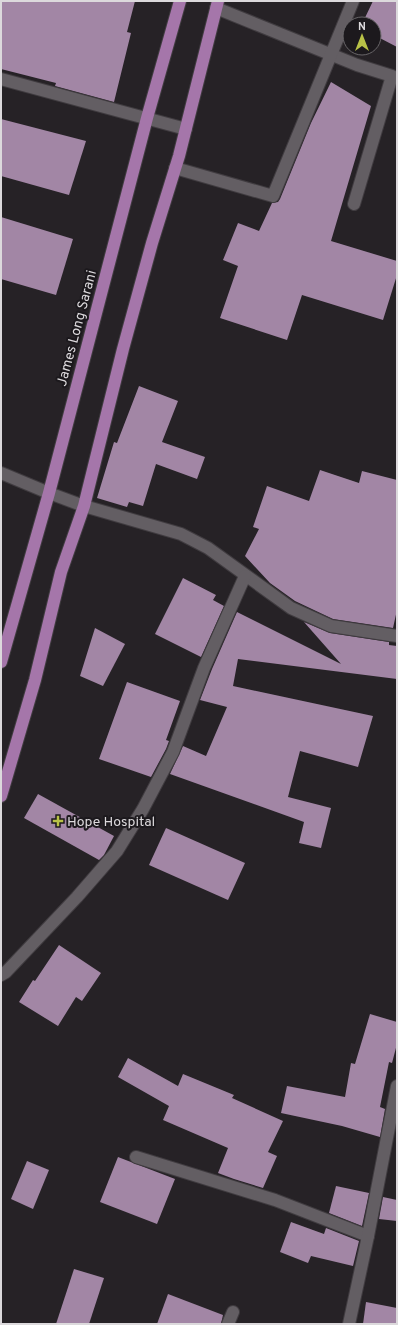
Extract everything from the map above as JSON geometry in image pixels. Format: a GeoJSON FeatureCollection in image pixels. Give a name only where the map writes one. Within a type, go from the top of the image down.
{"type":"FeatureCollection","features":[{"type":"Feature","properties":{"kind":"main road","name":"James Long Sarani"},"geometry":{"type":"LineString","coordinates":[[1,662],[49,493],[147,118],[180,1]]}},
{"type":"Feature","properties":{"kind":"main road"},"geometry":{"type":"LineString","coordinates":[[1,796],[35,680],[61,572],[84,506],[125,341],[186,129],[217,5]]}},
{"type":"Feature","properties":{"kind":"street"},"geometry":{"type":"LineString","coordinates":[[175,168],[273,196],[353,1]]}},
{"type":"Feature","properties":{"kind":"street"},"geometry":{"type":"LineString","coordinates":[[217,5],[358,65],[392,76],[354,204]]}},
{"type":"Feature","properties":{"kind":"street"},"geometry":{"type":"LineString","coordinates":[[1,79],[186,129]]}},
{"type":"Feature","properties":{"kind":"street"},"geometry":{"type":"LineString","coordinates":[[1,473],[84,506],[181,534],[208,548],[291,608],[331,626],[397,636]]}},
{"type":"Feature","properties":{"kind":"street"},"geometry":{"type":"LineString","coordinates":[[1,975],[12,966],[78,897],[117,851],[139,815],[173,752],[204,668],[245,576]]}},
{"type":"Feature","properties":{"kind":"street"},"geometry":{"type":"LineString","coordinates":[[349,1324],[368,1236],[397,1086]]}},
{"type":"Feature","properties":{"kind":"street"},"geometry":{"type":"LineString","coordinates":[[136,1157],[275,1200],[368,1236]]}},
{"type":"Feature","properties":{"kind":"street"},"geometry":{"type":"LineString","coordinates":[[228,1324],[233,1312]]}},
{"type":"Feature","properties":{"kind":"building"},"geometry":{"type":"Polygon","coordinates":[[[1,1],[135,1],[127,32],[131,33],[114,102],[55,86],[56,83],[1,69],[1,1]]]}},
{"type":"Feature","properties":{"kind":"building"},"geometry":{"type":"Polygon","coordinates":[[[373,1],[397,1],[397,47],[382,39],[382,16],[366,16],[373,1]]]}},
{"type":"Feature","properties":{"kind":"building"},"geometry":{"type":"Polygon","coordinates":[[[331,82],[371,106],[331,241],[397,261],[397,275],[383,320],[302,295],[287,340],[220,318],[238,266],[223,260],[238,223],[259,231],[272,203],[278,202],[280,199],[311,123],[331,82]]]}},
{"type":"Feature","properties":{"kind":"building"},"geometry":{"type":"Polygon","coordinates":[[[1,119],[86,141],[69,195],[1,176],[1,119]]]}},
{"type":"Feature","properties":{"kind":"building"},"geometry":{"type":"Polygon","coordinates":[[[1,217],[73,239],[56,295],[1,279],[1,217]]]}},
{"type":"Feature","properties":{"kind":"building"},"geometry":{"type":"Polygon","coordinates":[[[139,386],[178,401],[162,442],[205,457],[197,479],[156,464],[143,506],[129,502],[127,507],[97,498],[114,442],[117,443],[139,386]]]}},
{"type":"Feature","properties":{"kind":"building"},"geometry":{"type":"Polygon","coordinates":[[[320,470],[359,483],[362,471],[397,480],[397,610],[393,628],[333,619],[295,601],[270,583],[245,556],[259,529],[253,527],[267,486],[309,501],[320,470]]]}},
{"type":"Feature","properties":{"kind":"building"},"geometry":{"type":"Polygon","coordinates":[[[183,578],[216,595],[213,600],[224,606],[201,657],[155,634],[183,578]]]}},
{"type":"Feature","properties":{"kind":"building"},"geometry":{"type":"Polygon","coordinates":[[[237,612],[341,664],[304,622],[330,633],[389,642],[389,645],[397,646],[397,679],[238,659],[233,686],[373,716],[358,767],[300,751],[288,797],[331,808],[321,848],[299,843],[304,822],[170,774],[183,746],[206,756],[227,707],[200,700],[237,612]]]}},
{"type":"Feature","properties":{"kind":"building"},"geometry":{"type":"Polygon","coordinates":[[[95,628],[125,644],[103,686],[80,676],[95,628]]]}},
{"type":"Feature","properties":{"kind":"building"},"geometry":{"type":"Polygon","coordinates":[[[127,682],[180,701],[166,740],[169,741],[166,749],[151,777],[99,759],[127,682]]]}},
{"type":"Feature","properties":{"kind":"building"},"geometry":{"type":"Polygon","coordinates":[[[38,794],[114,836],[104,855],[99,860],[24,818],[38,794]]]}},
{"type":"Feature","properties":{"kind":"building"},"geometry":{"type":"Polygon","coordinates":[[[166,828],[245,863],[228,900],[149,865],[166,828]]]}},
{"type":"Feature","properties":{"kind":"building"},"geometry":{"type":"Polygon","coordinates":[[[59,945],[101,973],[82,1001],[76,997],[58,1026],[19,1002],[59,945]]]}},
{"type":"Feature","properties":{"kind":"building"},"geometry":{"type":"Polygon","coordinates":[[[370,1014],[397,1022],[397,1044],[392,1063],[389,1062],[380,1107],[385,1109],[380,1137],[342,1126],[281,1113],[287,1086],[345,1097],[351,1063],[355,1064],[370,1014]]]}},
{"type":"Feature","properties":{"kind":"building"},"geometry":{"type":"Polygon","coordinates":[[[128,1058],[178,1086],[183,1074],[234,1095],[232,1098],[283,1121],[268,1152],[277,1156],[263,1188],[218,1173],[228,1148],[163,1120],[169,1106],[118,1077],[128,1058]]]}},
{"type":"Feature","properties":{"kind":"building"},"geometry":{"type":"Polygon","coordinates":[[[118,1157],[175,1179],[157,1224],[100,1202],[118,1157]]]}},
{"type":"Feature","properties":{"kind":"building"},"geometry":{"type":"Polygon","coordinates":[[[27,1161],[49,1170],[33,1209],[11,1199],[27,1161]]]}},
{"type":"Feature","properties":{"kind":"building"},"geometry":{"type":"Polygon","coordinates":[[[336,1186],[369,1193],[362,1226],[329,1213],[336,1186]]]}},
{"type":"Feature","properties":{"kind":"building"},"geometry":{"type":"Polygon","coordinates":[[[383,1197],[397,1200],[397,1221],[379,1219],[383,1197]]]}},
{"type":"Feature","properties":{"kind":"building"},"geometry":{"type":"Polygon","coordinates":[[[291,1222],[324,1234],[326,1228],[359,1241],[353,1266],[311,1256],[308,1263],[280,1252],[291,1222]]]}},
{"type":"Feature","properties":{"kind":"building"},"geometry":{"type":"Polygon","coordinates":[[[74,1269],[104,1278],[89,1324],[56,1324],[74,1269]]]}},
{"type":"Feature","properties":{"kind":"building"},"geometry":{"type":"Polygon","coordinates":[[[168,1294],[223,1315],[221,1324],[157,1324],[168,1294]]]}},
{"type":"Feature","properties":{"kind":"building"},"geometry":{"type":"Polygon","coordinates":[[[366,1302],[397,1308],[397,1324],[363,1324],[366,1302]]]}},
{"type":"Feature","properties":{"kind":"place","name":"Hope Hospital"},"geometry":{"type":"Point","coordinates":[58,821]}}]}
